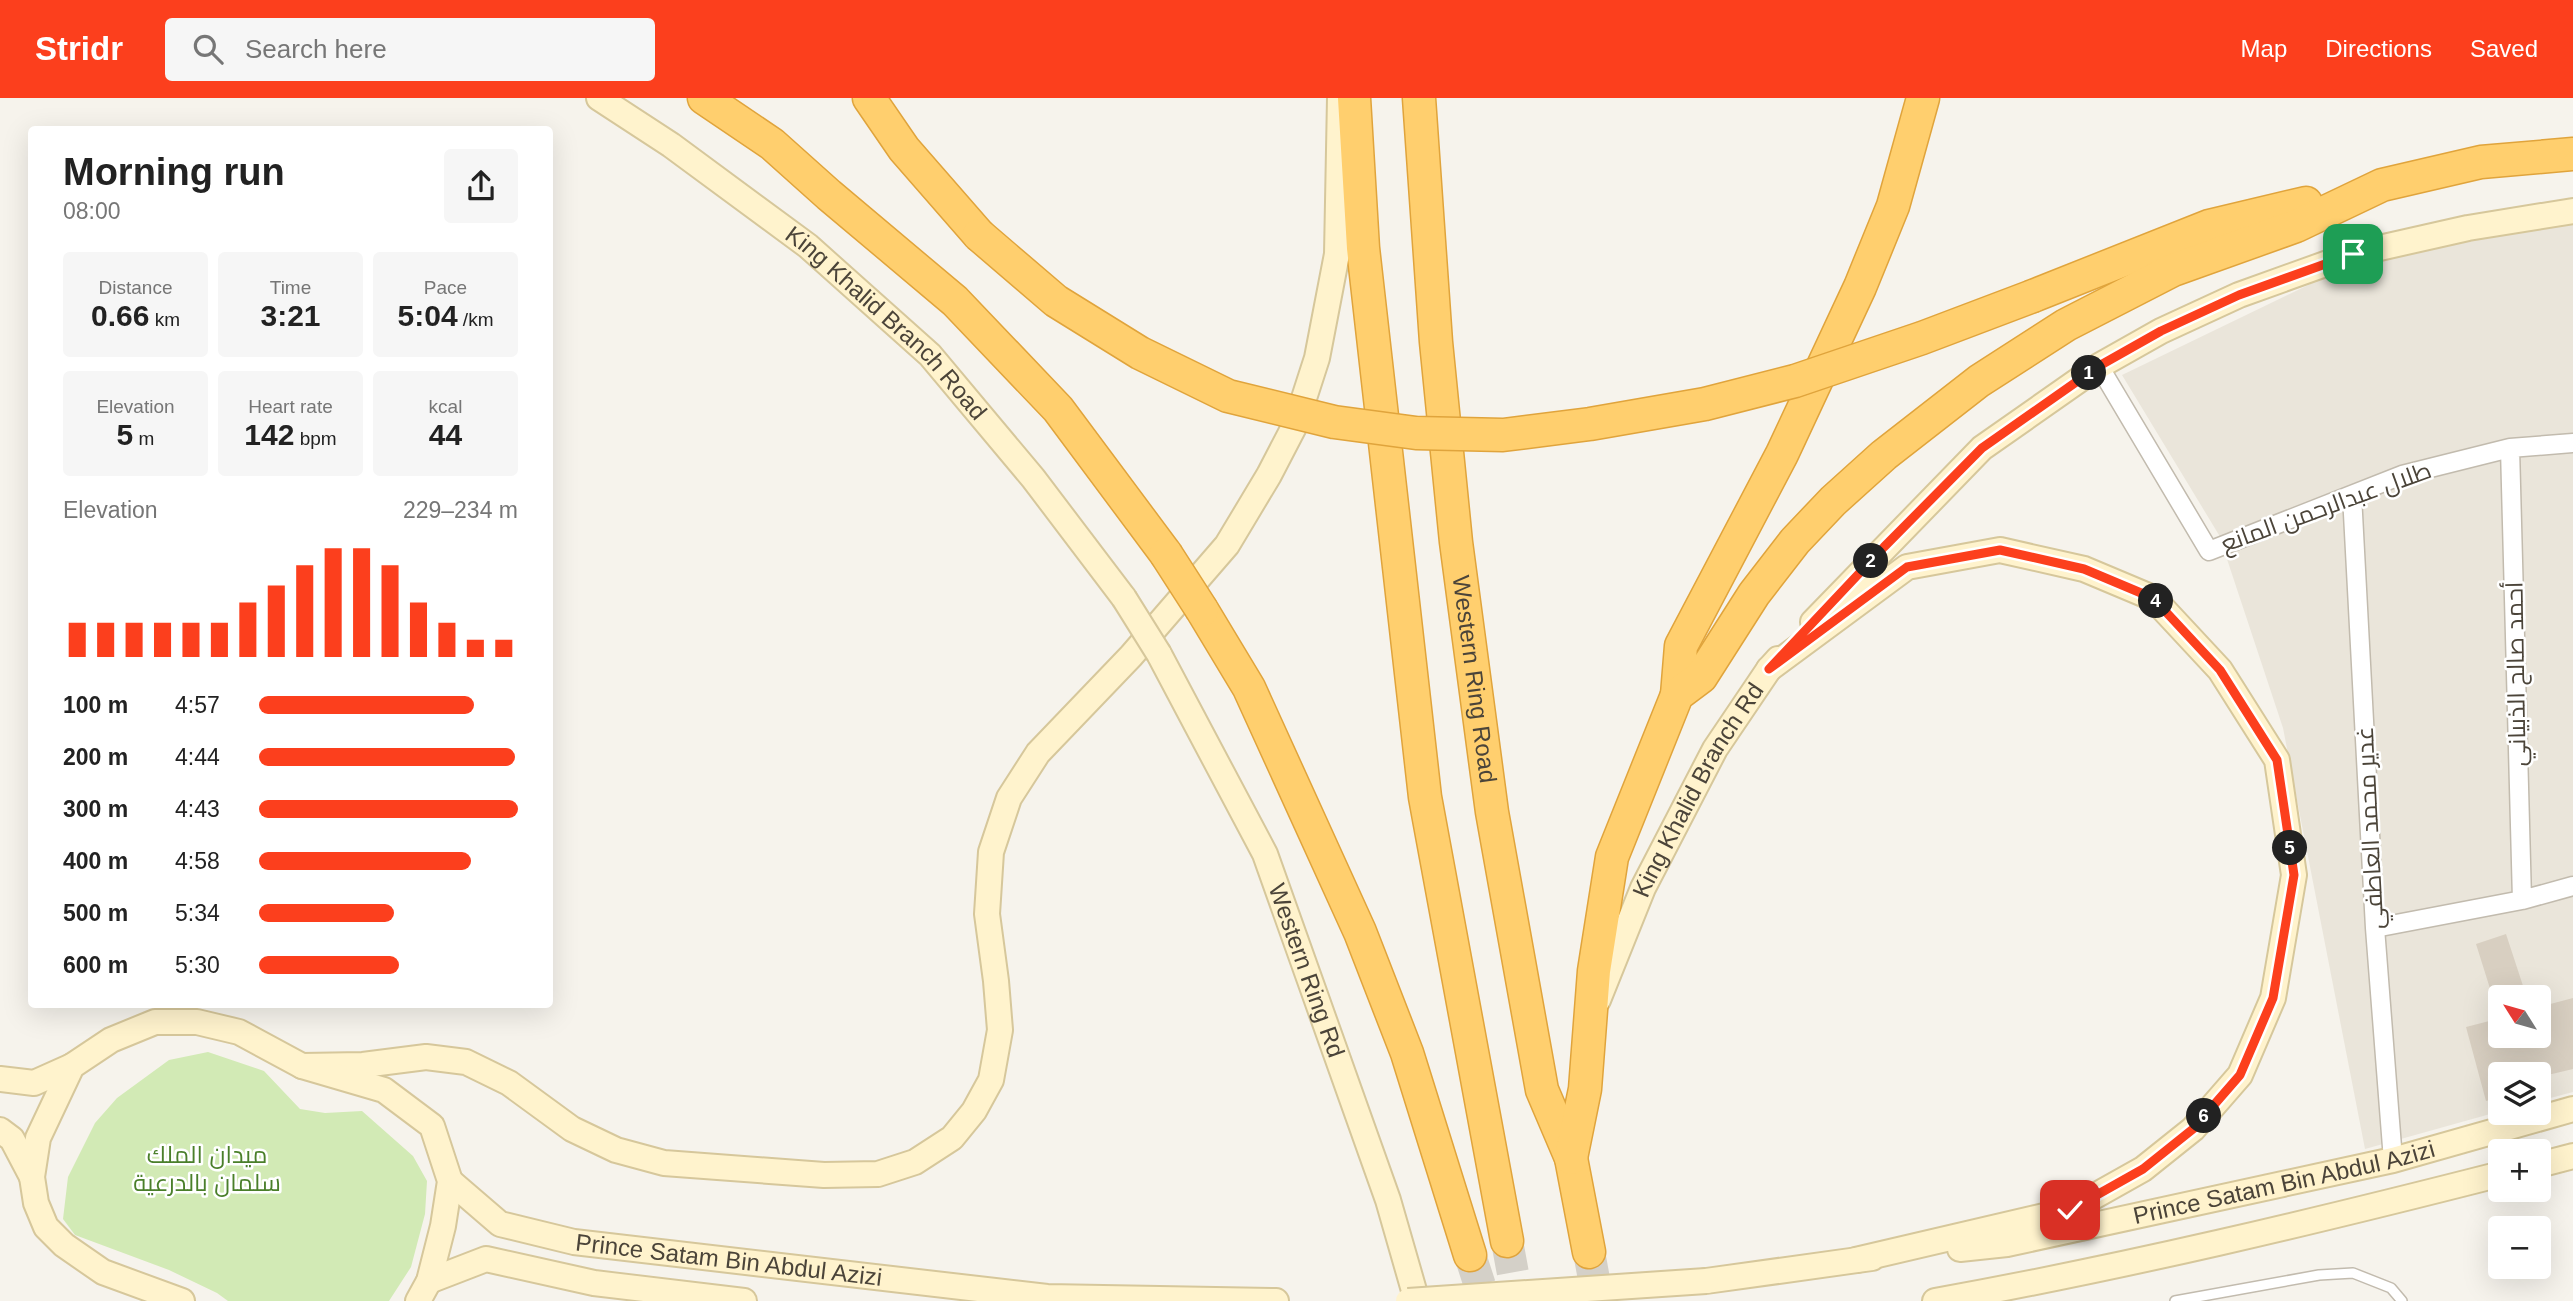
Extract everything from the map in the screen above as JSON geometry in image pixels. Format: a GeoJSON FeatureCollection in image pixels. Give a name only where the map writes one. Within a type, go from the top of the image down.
{"type":"FeatureCollection","features":[{"type":"Feature","properties":{"kind":"highway"},"geometry":{"type":"LineString","coordinates":[[704,98],[772,144],[955,301],[1058,409],[1166,554],[1249,688],[1360,932],[1407,1053],[1470,1255]]}},
{"type":"Feature","properties":{"kind":"highway"},"geometry":{"type":"LineString","coordinates":[[869,98],[904,149],[979,235],[1056,301],[1140,353],[1228,396],[1334,422],[1416,433],[1503,435],[1590,424],[1705,404],[1795,381],[2033,296],[2209,226],[2481,162],[2573,154]]}},
{"type":"Feature","properties":{"kind":"highway"},"geometry":{"type":"LineString","coordinates":[[1354,98],[1363,248],[1425,797],[1507,1241]]}},
{"type":"Feature","properties":{"kind":"highway","name":"Western Ring Road"},"geometry":{"type":"LineString","coordinates":[[1419,98],[1438,369],[1456,542],[1492,812],[1542,1090],[1571,1158],[1589,1252]]}},
{"type":"Feature","properties":{"kind":"highway"},"geometry":{"type":"LineString","coordinates":[[1571,1158],[1585,1090],[1594,971],[1612,858],[1677,695],[1681,646],[1782,454],[1860,287],[1893,206],[1923,98]]}},
{"type":"Feature","properties":{"kind":"highway"},"geometry":{"type":"LineString","coordinates":[[1677,695],[1701,677],[1754,594],[1795,541],[1833,501],[1884,455],[1979,381],[2066,325],[2172,270],[2296,226],[2382,186]]}},
{"type":"Feature","properties":{"kind":"street","name":"King Khalid Branch Road"},"geometry":{"type":"LineString","coordinates":[[599,98],[671,145],[808,246],[930,355],[1033,478],[1124,598],[1159,653]]}},
{"type":"Feature","properties":{"kind":"street"},"geometry":{"type":"LineString","coordinates":[[302,1066],[363,1065],[426,1057],[466,1062],[509,1083],[572,1129],[616,1150],[664,1163],[824,1175],[878,1174],[915,1162],[952,1138],[974,1111],[991,1080],[1000,1030],[987,914],[991,852],[1009,798],[1038,754],[1131,656],[1227,545],[1296,423],[1317,358],[1337,254],[1340,98]]}},
{"type":"Feature","properties":{"kind":"street","name":"King Khalid Branch Rd"},"geometry":{"type":"LineString","coordinates":[[1590,1020],[1643,888],[1715,749],[1769,669],[1982,448],[2099,366],[2161,331],[2239,295],[2353,254],[2468,228],[2573,211]]}},
{"type":"Feature","properties":{"kind":"street","name":"طلال عبدالرحمن المانع"},"geometry":{"type":"LineString","coordinates":[[2099,366],[2209,551],[2402,475],[2511,449],[2573,443]]}},
{"type":"Feature","properties":{"kind":"street","name":"أحمد صالح الذبياني"},"geometry":{"type":"LineString","coordinates":[[2511,449],[2522,900]]}},
{"type":"Feature","properties":{"kind":"street","name":"غدير محمد العاطفي"},"geometry":{"type":"LineString","coordinates":[[2352,495],[2375,928],[2393,1160]]}},
{"type":"Feature","properties":{"kind":"street"},"geometry":{"type":"LineString","coordinates":[[1769,669],[1907,567],[2000,550],[2084,569],[2153,598],[2220,670],[2277,760],[2294,875],[2273,998],[2240,1075],[2193,1129],[2143,1169],[2070,1210],[1856,1260]]}},
{"type":"Feature","properties":{"kind":"street","name":"Western Ring Rd"},"geometry":{"type":"LineString","coordinates":[[1159,653],[1265,854],[1388,1200],[1417,1301]]}},
{"type":"Feature","properties":{"kind":"street"},"geometry":{"type":"LineString","coordinates":[[2375,928],[2522,900],[2573,886]]}},
{"type":"Feature","properties":{"kind":"street"},"geometry":{"type":"LineString","coordinates":[[0,1079],[34,1083],[72,1066],[111,1040],[155,1022],[197,1022],[239,1032],[302,1066],[384,1090],[432,1125],[450,1181],[443,1226],[424,1291]]}},
{"type":"Feature","properties":{"kind":"street"},"geometry":{"type":"LineString","coordinates":[[72,1066],[38,1138],[33,1177],[36,1203],[46,1227],[64,1245],[103,1272],[182,1301]]}},
{"type":"Feature","properties":{"kind":"street","name":"Prince Satam Bin Abdul Azizi"},"geometry":{"type":"LineString","coordinates":[[1408,1301],[1706,1281],[1856,1260],[2007,1244],[2393,1160],[2573,1109]]}},
{"type":"Feature","properties":{"kind":"street"},"geometry":{"type":"LineString","coordinates":[[0,1130],[12,1139],[33,1177]]}},
{"type":"Feature","properties":{"kind":"street"},"geometry":{"type":"LineString","coordinates":[[2551,1162],[2573,1156]]}},
{"type":"Feature","properties":{"kind":"street","name":"Prince Satam Bin Abdul Azizi"},"geometry":{"type":"LineString","coordinates":[[1935,1301],[2057,1279],[2488,1177]]}},
{"type":"Feature","properties":{"kind":"street","name":"Prince Satam Bin Abdul Azizi"},"geometry":{"type":"LineString","coordinates":[[450,1181],[500,1224],[574,1242],[1047,1297],[1276,1301]]}},
{"type":"Feature","properties":{"kind":"street","name":"Prince Satam Bin Abdul Azizi"},"geometry":{"type":"LineString","coordinates":[[424,1291],[486,1259],[594,1283],[744,1301]]}},
{"type":"Feature","properties":{"kind":"street"},"geometry":{"type":"LineString","coordinates":[[594,1283],[640,1301]]}},
{"type":"Feature","properties":{"kind":"lane"},"geometry":{"type":"LineString","coordinates":[[2175,1301],[2319,1275],[2353,1273],[2392,1288],[2402,1301]]}},
{"type":"Feature","properties":{"kind":"shaded area"},"geometry":{"type":"Polygon","coordinates":[[[2573,218],[2573,1092],[2551,1098],[2551,1062],[2488,1062],[2488,1115],[2365,1149],[2283,728],[2219,535],[2122,375],[2362,259],[2573,218]]]}},
{"type":"Feature","properties":{"kind":"green space","name":"ميدان الملك سلمان بالدرعية"},"geometry":{"type":"Polygon","coordinates":[[[208,1052],[264,1071],[300,1109],[325,1113],[362,1111],[413,1156],[427,1181],[425,1214],[411,1267],[389,1301],[228,1301],[169,1270],[75,1235],[63,1219],[68,1177],[95,1123],[117,1098],[169,1060],[208,1052]]]}},
{"type":"Feature","properties":{"kind":"building"},"geometry":{"type":"Polygon","coordinates":[[[2506,934],[2523,985],[2489,985],[2476,944],[2506,934]]]}},
{"type":"Feature","properties":{"kind":"building"},"geometry":{"type":"Polygon","coordinates":[[[2573,998],[2573,1069],[2551,1074],[2551,1062],[2488,1062],[2486,1101],[2466,1027],[2488,1021],[2488,1048],[2552,1048],[2552,1004],[2573,998]]]}},
{"type":"Feature","properties":{"kind":"tunnel"},"geometry":{"type":"LineString","coordinates":[[1507,1241],[1518,1301]]}},
{"type":"Feature","properties":{"kind":"tunnel"},"geometry":{"type":"LineString","coordinates":[[1589,1252],[1598,1301]]}},
{"type":"Feature","properties":{"kind":"tunnel"},"geometry":{"type":"LineString","coordinates":[[1470,1255],[1485,1301]]}},
{"type":"Feature","properties":{"kind":"route"},"geometry":{"type":"LineString","coordinates":[[2070,1210],[2143,1169],[2193,1129],[2240,1075],[2273,998],[2294,875],[2277,760],[2220,670],[2153,598],[2084,569],[2000,550],[1907,567],[1769,669],[1982,448],[2099,366],[2161,331],[2239,295],[2353,254]]}}]}
